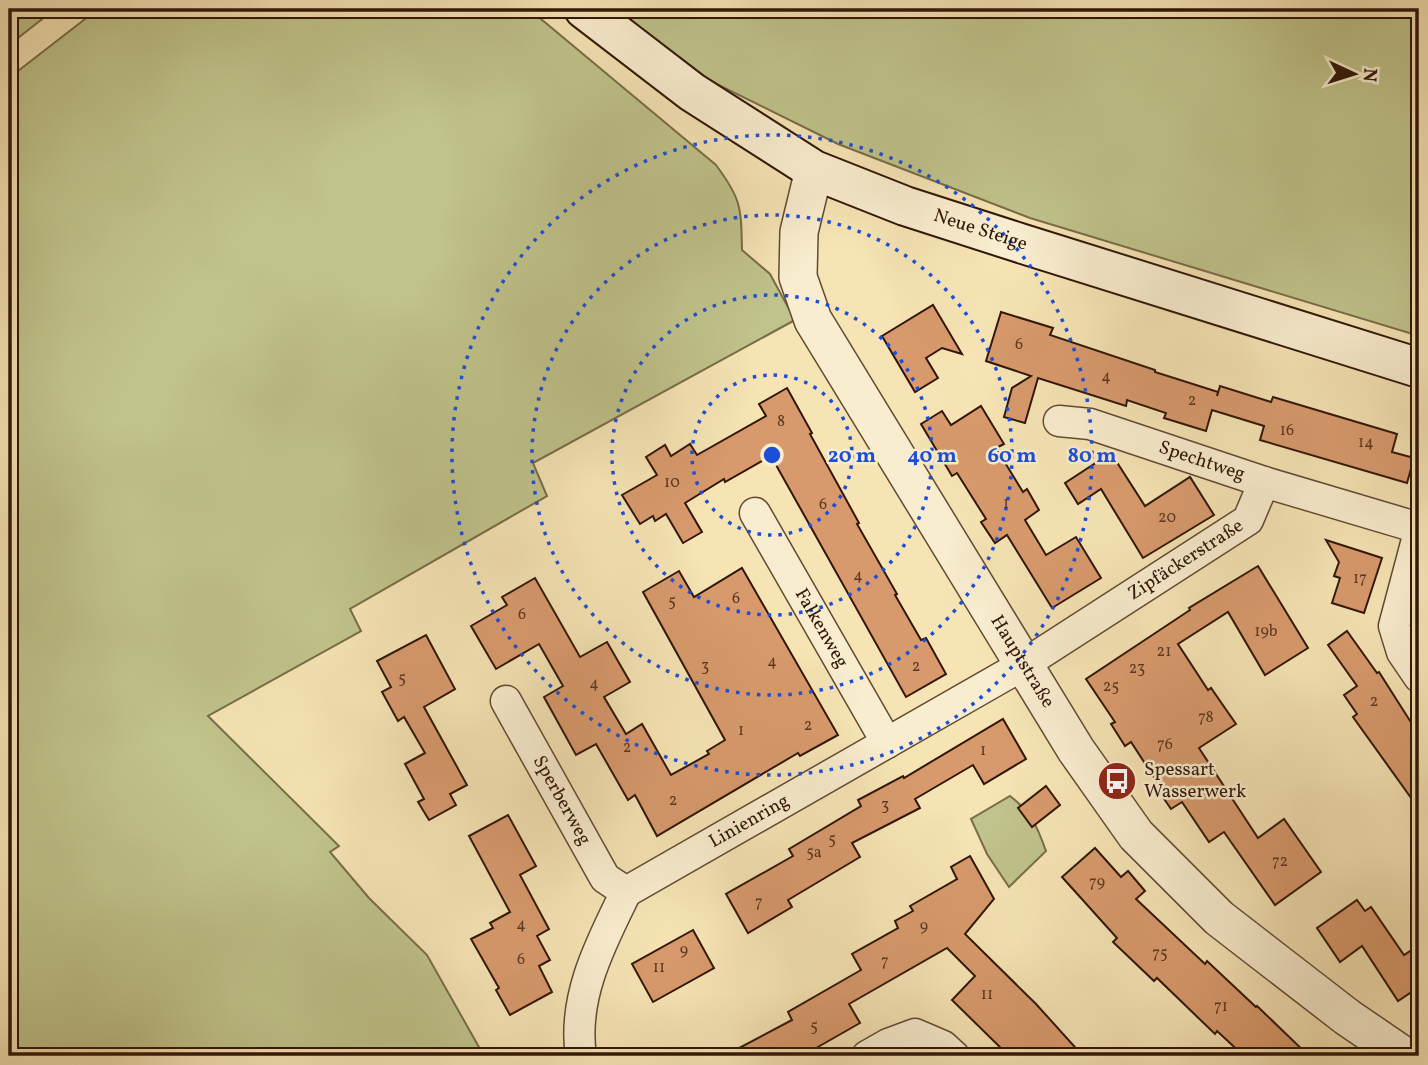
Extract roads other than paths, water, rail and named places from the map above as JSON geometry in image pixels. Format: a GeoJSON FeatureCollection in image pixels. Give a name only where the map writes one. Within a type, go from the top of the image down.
{"type":"FeatureCollection","features":[{"type":"Feature","properties":{"kind":"main road","name":"Neue Steige"},"geometry":{"type":"LineString","coordinates":[[584,9],[692,92],[814,170],[956,223],[1419,368]]}},
{"type":"Feature","properties":{"kind":"street","name":"Hauptstraße"},"geometry":{"type":"LineString","coordinates":[[814,170],[799,232],[798,277],[813,320],[1076,750],[1136,835],[1219,918],[1347,1017],[1404,1056]]}},
{"type":"Feature","properties":{"kind":"street","name":"Spechtweg"},"geometry":{"type":"LineString","coordinates":[[1059,421],[1090,424],[1264,482]]}},
{"type":"Feature","properties":{"kind":"street","name":"Zipfäckerstraße"},"geometry":{"type":"LineString","coordinates":[[1023,665],[1248,520],[1264,482]]}},
{"type":"Feature","properties":{"kind":"street"},"geometry":{"type":"LineString","coordinates":[[1264,482],[1419,530],[1394,626],[1402,652],[1419,677]]}},
{"type":"Feature","properties":{"kind":"street","name":"Falkenweg"},"geometry":{"type":"LineString","coordinates":[[755,513],[887,743]]}},
{"type":"Feature","properties":{"kind":"street","name":"Linienring"},"geometry":{"type":"LineString","coordinates":[[626,892],[1023,665]]}},
{"type":"Feature","properties":{"kind":"street","name":"Sperberweg"},"geometry":{"type":"LineString","coordinates":[[506,701],[605,878],[626,892]]}},
{"type":"Feature","properties":{"kind":"street"},"geometry":{"type":"LineString","coordinates":[[581,1056],[581,1003],[596,953],[626,892]]}},
{"type":"Feature","properties":{"kind":"street"},"geometry":{"type":"LineString","coordinates":[[867,1056],[888,1044],[915,1034],[943,1046],[954,1056]]}},
{"type":"Feature","properties":{"kind":"place","name":"Spessart Wasserwerk"},"geometry":{"type":"Point","coordinates":[1117,781]}}]}
